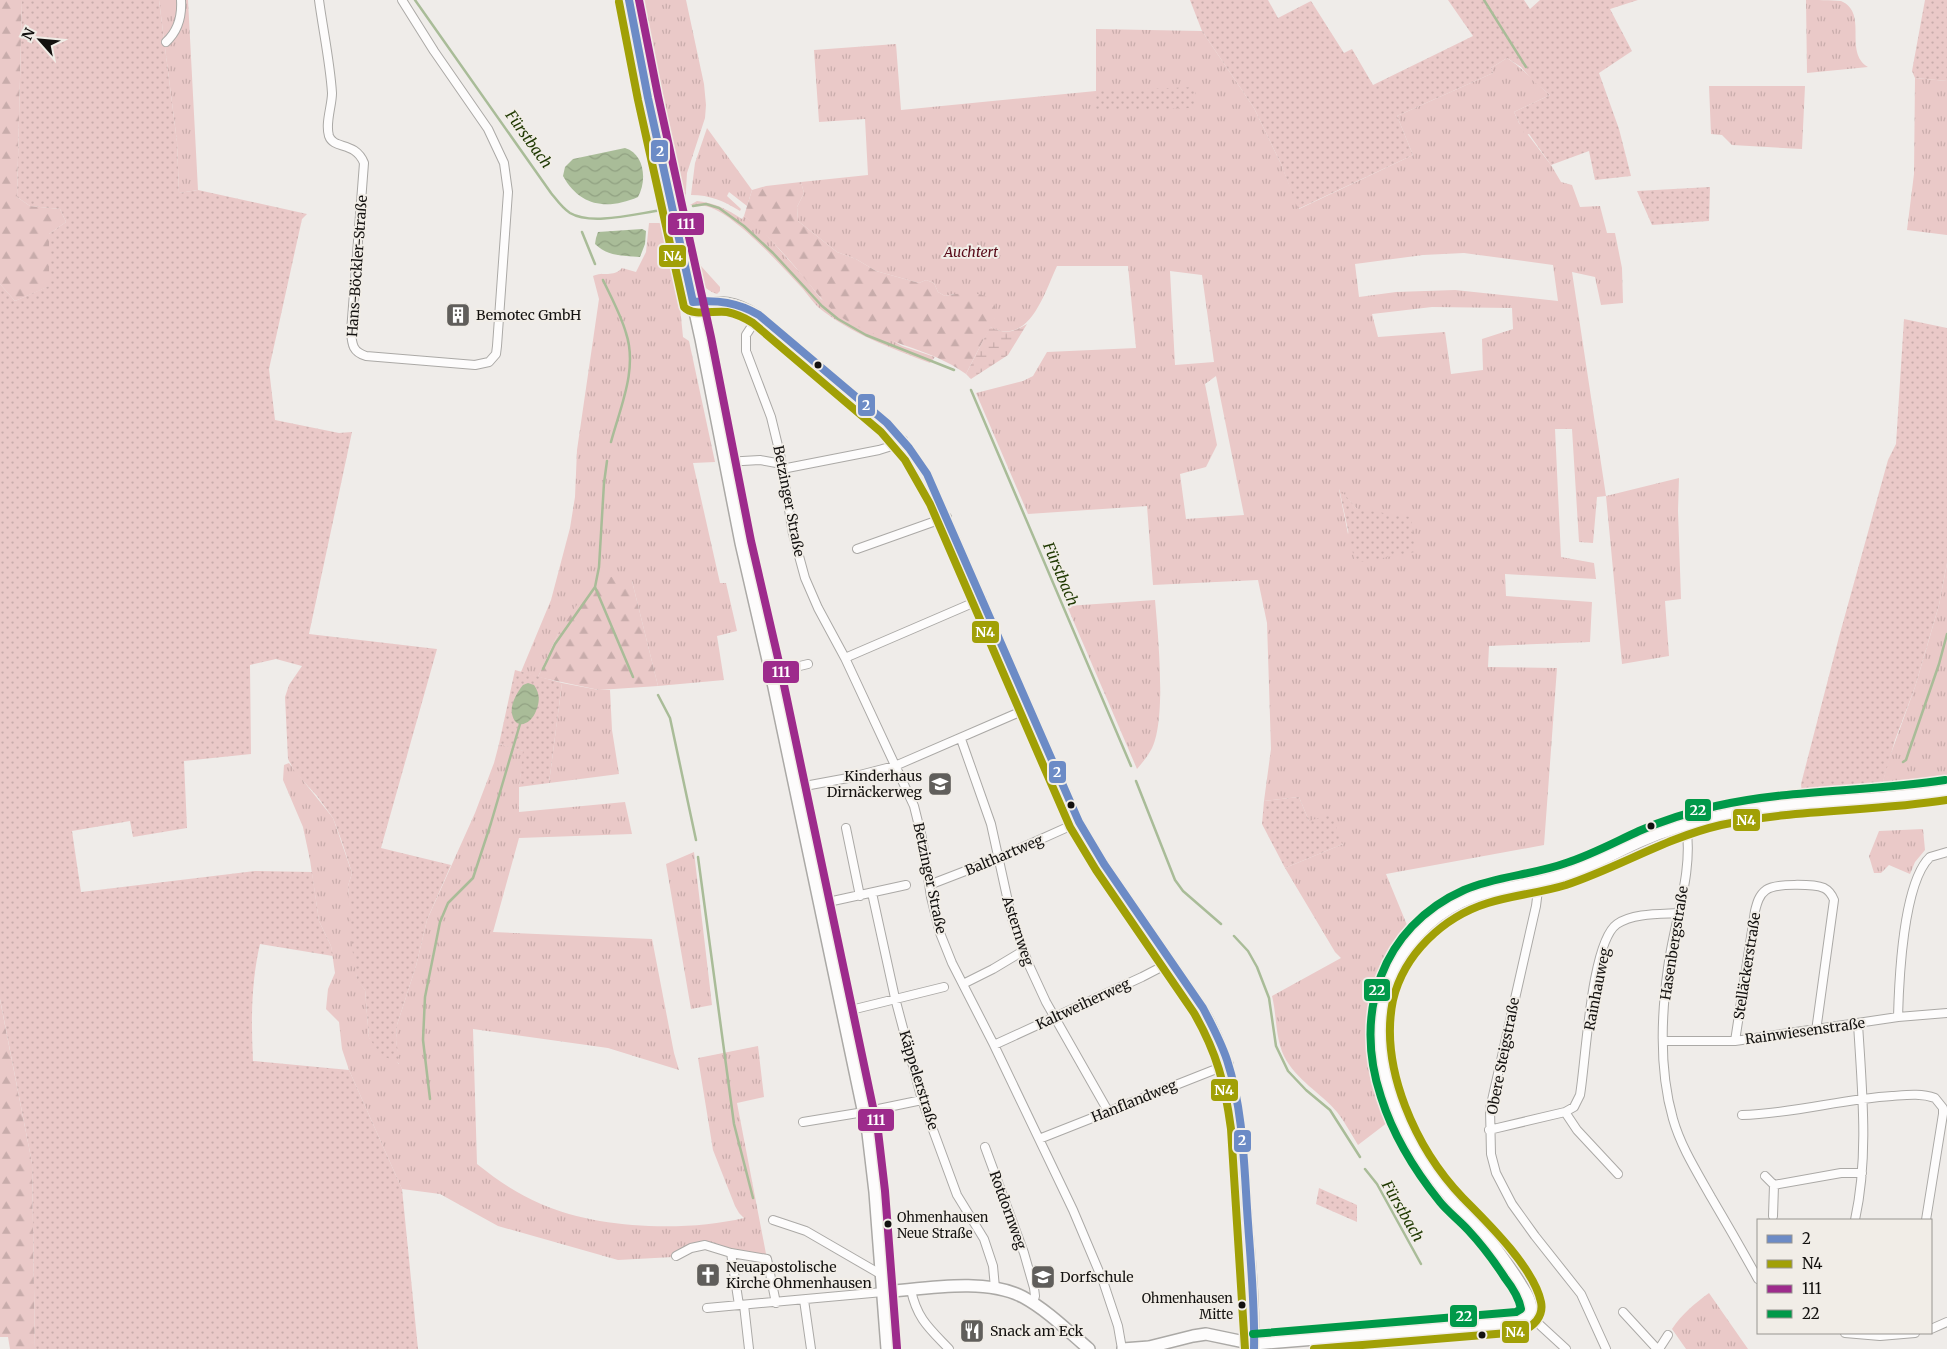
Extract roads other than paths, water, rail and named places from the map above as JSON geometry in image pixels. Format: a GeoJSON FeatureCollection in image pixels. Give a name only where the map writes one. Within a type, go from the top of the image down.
{"type":"FeatureCollection","features":[{"type":"Feature","properties":{"kind":"street"},"geometry":{"type":"LineString","coordinates":[[166,42],[174,35],[182,13],[181,0]]}},
{"type":"Feature","properties":{"kind":"street","name":"Hans-Böckler-Straße"},"geometry":{"type":"LineString","coordinates":[[319,0],[332,92],[329,137],[334,143],[357,152],[364,163],[351,332],[356,353],[366,356],[466,365],[484,364],[493,359],[497,346],[507,215],[508,192],[506,172],[501,156],[488,129],[434,52],[402,0]]}},
{"type":"Feature","properties":{"kind":"street"},"geometry":{"type":"LineString","coordinates":[[630,0],[648,98],[693,302],[724,462],[771,673],[864,1112],[875,1183],[887,1349]]}},
{"type":"Feature","properties":{"kind":"street"},"geometry":{"type":"LineString","coordinates":[[693,302],[730,301],[759,315],[868,406],[903,440],[927,474],[1079,822],[1104,864],[1211,1021],[1229,1064],[1236,1090],[1241,1128],[1254,1346]]}},
{"type":"Feature","properties":{"kind":"street","name":"Betzinger Straße"},"geometry":{"type":"LineString","coordinates":[[759,315],[749,328],[745,344],[771,416],[782,467],[790,520],[800,562],[818,608],[845,658],[916,814],[940,933],[952,963],[1065,1191],[1095,1260],[1118,1326],[1123,1349]]}},
{"type":"Feature","properties":{"kind":"street"},"geometry":{"type":"LineString","coordinates":[[724,462],[760,460],[782,467],[884,449],[903,440]]}},
{"type":"Feature","properties":{"kind":"street"},"geometry":{"type":"LineString","coordinates":[[857,549],[946,517]]}},
{"type":"Feature","properties":{"kind":"street"},"geometry":{"type":"LineString","coordinates":[[845,658],[982,599]]}},
{"type":"Feature","properties":{"kind":"street"},"geometry":{"type":"LineString","coordinates":[[771,673],[808,664]]}},
{"type":"Feature","properties":{"kind":"street"},"geometry":{"type":"LineString","coordinates":[[794,788],[848,778],[895,766],[1029,708]]}},
{"type":"Feature","properties":{"kind":"street","name":"Asternweg"},"geometry":{"type":"LineString","coordinates":[[961,739],[991,824],[1011,915],[1023,951],[1040,990],[1108,1111]]}},
{"type":"Feature","properties":{"kind":"street"},"geometry":{"type":"LineString","coordinates":[[1123,1349],[1160,1345],[1206,1334],[1254,1346],[1518,1322],[1526,1319],[1531,1310],[1530,1301],[1517,1279],[1477,1225],[1455,1203],[1422,1160],[1405,1129],[1391,1096],[1380,1050],[1380,1021],[1385,993],[1405,950],[1427,926],[1454,907],[1474,897],[1570,873],[1658,834],[1686,825],[1720,815],[1778,805],[1920,795],[1947,790]]}},
{"type":"Feature","properties":{"kind":"street","name":"Balthartweg"},"geometry":{"type":"LineString","coordinates":[[929,885],[999,858],[1079,822]]}},
{"type":"Feature","properties":{"kind":"street","name":"Hasenbergstraße"},"geometry":{"type":"LineString","coordinates":[[1686,825],[1687,865],[1667,973],[1663,1041],[1668,1095],[1679,1136],[1757,1278]]}},
{"type":"Feature","properties":{"kind":"street"},"geometry":{"type":"LineString","coordinates":[[846,828],[860,896]]}},
{"type":"Feature","properties":{"kind":"street"},"geometry":{"type":"LineString","coordinates":[[1898,1017],[1900,973],[1905,931],[1919,872],[1930,857],[1947,852]]}},
{"type":"Feature","properties":{"kind":"street","name":"Obere Steigstraße"},"geometry":{"type":"LineString","coordinates":[[1539,882],[1536,906],[1490,1109],[1489,1130],[1493,1164],[1506,1194],[1580,1294],[1606,1349]]}},
{"type":"Feature","properties":{"kind":"street"},"geometry":{"type":"LineString","coordinates":[[819,904],[906,885]]}},
{"type":"Feature","properties":{"kind":"street","name":"Stelläckerstraße"},"geometry":{"type":"LineString","coordinates":[[1735,1041],[1755,911],[1758,902],[1766,890],[1778,886],[1815,886],[1824,888],[1831,893],[1834,900],[1816,1031]]}},
{"type":"Feature","properties":{"kind":"street","name":"Käppelerstraße"},"geometry":{"type":"LineString","coordinates":[[872,893],[895,998],[922,1100],[958,1195],[984,1239],[993,1266],[995,1288]]}},
{"type":"Feature","properties":{"kind":"street","name":"Rainhauweg"},"geometry":{"type":"LineString","coordinates":[[1565,1112],[1574,1107],[1580,1094],[1596,977],[1604,945],[1611,929],[1618,923],[1633,918],[1678,913]]}},
{"type":"Feature","properties":{"kind":"street"},"geometry":{"type":"LineString","coordinates":[[963,984],[1023,951]]}},
{"type":"Feature","properties":{"kind":"street","name":"Kaltweiherweg"},"geometry":{"type":"LineString","coordinates":[[994,1045],[1171,962]]}},
{"type":"Feature","properties":{"kind":"street"},"geometry":{"type":"LineString","coordinates":[[843,1012],[944,987]]}},
{"type":"Feature","properties":{"kind":"street","name":"Rainwiesenstraße"},"geometry":{"type":"LineString","coordinates":[[1663,1041],[1735,1041],[1816,1031],[1898,1017],[1947,1013]]}},
{"type":"Feature","properties":{"kind":"street"},"geometry":{"type":"LineString","coordinates":[[1855,1219],[1862,1173],[1864,1136],[1858,1024]]}},
{"type":"Feature","properties":{"kind":"street","name":"Hanflandweg"},"geometry":{"type":"LineString","coordinates":[[1039,1139],[1229,1064]]}},
{"type":"Feature","properties":{"kind":"street"},"geometry":{"type":"LineString","coordinates":[[1742,1115],[1765,1114],[1862,1098],[1925,1095],[1938,1100],[1943,1108],[1943,1119],[1926,1219]]}},
{"type":"Feature","properties":{"kind":"street"},"geometry":{"type":"LineString","coordinates":[[803,1122],[922,1100]]}},
{"type":"Feature","properties":{"kind":"street"},"geometry":{"type":"LineString","coordinates":[[1489,1130],[1565,1112],[1577,1130],[1618,1174]]}},
{"type":"Feature","properties":{"kind":"street","name":"Rotdornweg"},"geometry":{"type":"LineString","coordinates":[[985,1147],[1026,1262],[1035,1292],[1033,1303]]}},
{"type":"Feature","properties":{"kind":"street"},"geometry":{"type":"LineString","coordinates":[[1774,1185],[1841,1173],[1862,1173]]}},
{"type":"Feature","properties":{"kind":"street"},"geometry":{"type":"LineString","coordinates":[[1765,1176],[1774,1185],[1773,1216]]}},
{"type":"Feature","properties":{"kind":"street"},"geometry":{"type":"LineString","coordinates":[[773,1220],[806,1231],[882,1275]]}},
{"type":"Feature","properties":{"kind":"street"},"geometry":{"type":"LineString","coordinates":[[676,1256],[691,1248],[705,1245],[731,1253],[767,1259],[776,1302]]}},
{"type":"Feature","properties":{"kind":"street"},"geometry":{"type":"LineString","coordinates":[[731,1253],[749,1349]]}},
{"type":"Feature","properties":{"kind":"street"},"geometry":{"type":"LineString","coordinates":[[707,1308],[911,1290],[962,1287],[995,1288],[1021,1296],[1033,1303],[1089,1349]]}},
{"type":"Feature","properties":{"kind":"street"},"geometry":{"type":"LineString","coordinates":[[911,1290],[920,1318],[949,1349]]}},
{"type":"Feature","properties":{"kind":"street"},"geometry":{"type":"LineString","coordinates":[[804,1300],[811,1349]]}},
{"type":"Feature","properties":{"kind":"street"},"geometry":{"type":"LineString","coordinates":[[1623,1312],[1658,1349],[1668,1335]]}},
{"type":"Feature","properties":{"kind":"street"},"geometry":{"type":"LineString","coordinates":[[1529,1316],[1566,1349]]}},
{"type":"Feature","properties":{"kind":"street"},"geometry":{"type":"LineString","coordinates":[[1932,1329],[1947,1322]]}},
{"type":"Feature","properties":{"kind":"street"},"geometry":{"type":"LineString","coordinates":[[1857,1334],[1880,1336],[1903,1334]]}},
{"type":"Feature","properties":{"kind":"water"},"geometry":{"type":"Polygon","coordinates":[[[625,148],[637,156],[642,169],[643,183],[638,197],[616,204],[596,203],[586,200],[578,194],[563,176],[565,167],[573,159],[625,148]]]}},
{"type":"Feature","properties":{"kind":"water"},"geometry":{"type":"Polygon","coordinates":[[[642,229],[646,231],[645,244],[640,257],[621,256],[610,253],[595,244],[598,232],[642,229]]]}},
{"type":"Feature","properties":{"kind":"water"},"geometry":{"type":"Polygon","coordinates":[[[528,683],[536,688],[539,698],[538,704],[531,719],[524,724],[520,724],[514,720],[512,707],[518,691],[523,685],[528,683]]]}},
{"type":"Feature","properties":{"kind":"waterway","name":"Fürstbach"},"geometry":{"type":"LineString","coordinates":[[415,0],[551,193],[567,211],[579,217],[603,219],[663,210]]}},
{"type":"Feature","properties":{"kind":"waterway"},"geometry":{"type":"LineString","coordinates":[[1484,0],[1526,67]]}},
{"type":"Feature","properties":{"kind":"waterway","name":"Fürstbach"},"geometry":{"type":"LineString","coordinates":[[693,206],[706,204],[719,208],[744,226],[773,253],[822,306],[838,319],[866,335],[954,370]]}},
{"type":"Feature","properties":{"kind":"waterway"},"geometry":{"type":"LineString","coordinates":[[582,232],[595,264]]}},
{"type":"Feature","properties":{"kind":"waterway"},"geometry":{"type":"LineString","coordinates":[[603,280],[624,326],[630,360],[623,402],[611,442]]}},
{"type":"Feature","properties":{"kind":"waterway","name":"Fürstbach"},"geometry":{"type":"LineString","coordinates":[[971,390],[1131,766]]}},
{"type":"Feature","properties":{"kind":"waterway"},"geometry":{"type":"LineString","coordinates":[[543,669],[555,644],[595,587],[599,567],[607,461]]}},
{"type":"Feature","properties":{"kind":"waterway"},"geometry":{"type":"LineString","coordinates":[[595,587],[633,677]]}},
{"type":"Feature","properties":{"kind":"waterway"},"geometry":{"type":"LineString","coordinates":[[1903,762],[1906,760],[1939,664],[1947,634]]}},
{"type":"Feature","properties":{"kind":"waterway"},"geometry":{"type":"LineString","coordinates":[[658,695],[670,718],[696,840]]}},
{"type":"Feature","properties":{"kind":"waterway"},"geometry":{"type":"LineString","coordinates":[[430,1099],[423,1040],[425,997],[440,922],[448,903],[473,878],[520,724]]}},
{"type":"Feature","properties":{"kind":"waterway","name":"Fürstbach"},"geometry":{"type":"LineString","coordinates":[[1136,781],[1175,880],[1183,891],[1221,924]]}},
{"type":"Feature","properties":{"kind":"waterway"},"geometry":{"type":"LineString","coordinates":[[698,857],[734,1124],[753,1198]]}},
{"type":"Feature","properties":{"kind":"waterway","name":"Fürstbach"},"geometry":{"type":"LineString","coordinates":[[1234,936],[1248,951],[1257,967],[1269,998],[1276,1046],[1288,1071],[1306,1090],[1330,1110],[1360,1157]]}},
{"type":"Feature","properties":{"kind":"waterway","name":"Fürstbach"},"geometry":{"type":"LineString","coordinates":[[1365,1169],[1377,1184],[1421,1264]]}},
{"type":"Feature","properties":{"kind":"place","name":"Bemotec GmbH"},"geometry":{"type":"Point","coordinates":[458,315]}},
{"type":"Feature","properties":{"kind":"place","name":"Kinderhaus Dirnäckerweg"},"geometry":{"type":"Point","coordinates":[940,784]}},
{"type":"Feature","properties":{"kind":"place","name":"Ohmenhausen Neue Straße"},"geometry":{"type":"Point","coordinates":[888,1224]}},
{"type":"Feature","properties":{"kind":"place","name":"Neuapostolische Kirche Ohmenhausen"},"geometry":{"type":"Point","coordinates":[708,1275]}},
{"type":"Feature","properties":{"kind":"place","name":"Dorfschule"},"geometry":{"type":"Point","coordinates":[1043,1277]}},
{"type":"Feature","properties":{"kind":"place","name":"Ohmenhausen Mitte"},"geometry":{"type":"Point","coordinates":[1242,1305]}},
{"type":"Feature","properties":{"kind":"place","name":"Snack am Eck"},"geometry":{"type":"Point","coordinates":[972,1331]}},
{"type":"Feature","properties":{"kind":"park label","name":"Auchtert"},"geometry":{"type":"Point","coordinates":[971,252]}}]}
